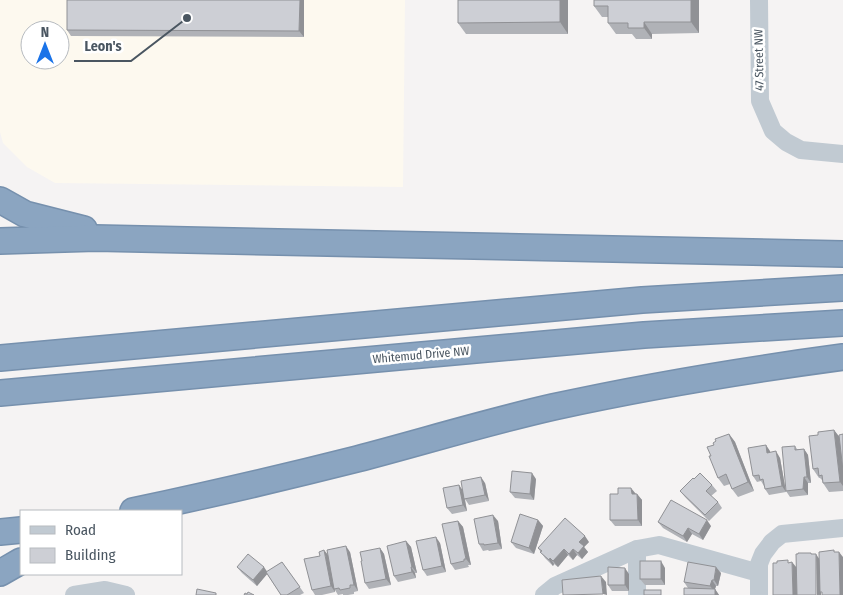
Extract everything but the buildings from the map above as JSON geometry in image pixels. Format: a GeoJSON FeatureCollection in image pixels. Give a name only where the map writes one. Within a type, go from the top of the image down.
{"type":"FeatureCollection","features":[{"type":"Feature","properties":{"kind":"highway"},"geometry":{"type":"LineString","coordinates":[[0,200],[26,214],[128,239]]}},
{"type":"Feature","properties":{"kind":"highway"},"geometry":{"type":"LineString","coordinates":[[0,241],[52,238],[128,239],[843,254]]}},
{"type":"Feature","properties":{"kind":"highway"},"geometry":{"type":"LineString","coordinates":[[0,358],[642,300],[843,288]]}},
{"type":"Feature","properties":{"kind":"highway","name":"Whitemud Drive NW"},"geometry":{"type":"LineString","coordinates":[[0,393],[644,335],[843,323]]}},
{"type":"Feature","properties":{"kind":"highway"},"geometry":{"type":"LineString","coordinates":[[138,510],[210,495],[552,408],[651,386],[843,357]]}},
{"type":"Feature","properties":{"kind":"highway"},"geometry":{"type":"LineString","coordinates":[[168,510],[210,495]]}},
{"type":"Feature","properties":{"kind":"highway"},"geometry":{"type":"LineString","coordinates":[[0,532],[20,530]]}},
{"type":"Feature","properties":{"kind":"highway"},"geometry":{"type":"LineString","coordinates":[[0,573],[20,563]]}},
{"type":"Feature","properties":{"kind":"street","name":"47 Street NW"},"geometry":{"type":"LineString","coordinates":[[759,0],[760,101],[772,130],[786,142],[801,150],[843,154]]}},
{"type":"Feature","properties":{"kind":"street"},"geometry":{"type":"LineString","coordinates":[[759,595],[759,564],[763,554],[772,542],[782,534],[843,528]]}},
{"type":"Feature","properties":{"kind":"street"},"geometry":{"type":"LineString","coordinates":[[544,595],[555,586],[637,549],[659,546],[759,574]]}},
{"type":"Feature","properties":{"kind":"street"},"geometry":{"type":"LineString","coordinates":[[637,549],[637,595]]}},
{"type":"Feature","properties":{"kind":"street"},"geometry":{"type":"LineString","coordinates":[[74,595],[105,590],[126,595]]}},
{"type":"Feature","properties":{"kind":"shaded area"},"geometry":{"type":"Polygon","coordinates":[[[0,0],[405,0],[403,187],[55,183],[27,167],[3,143],[0,132],[0,0]]]}},
{"type":"Feature","properties":{"kind":"place","name":"Leon's"},"geometry":{"type":"Point","coordinates":[187,18]}}]}
